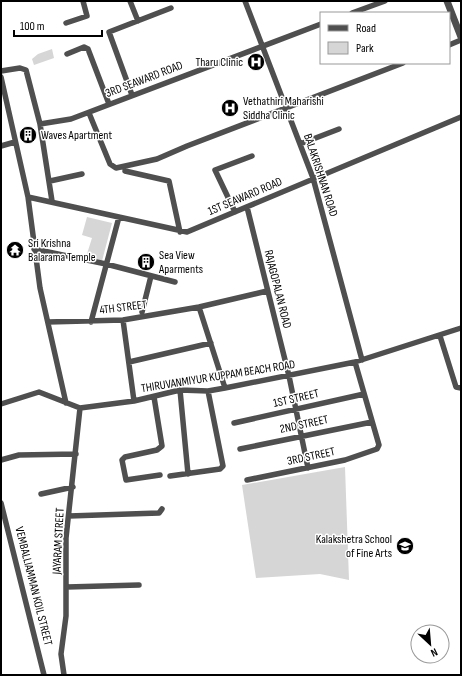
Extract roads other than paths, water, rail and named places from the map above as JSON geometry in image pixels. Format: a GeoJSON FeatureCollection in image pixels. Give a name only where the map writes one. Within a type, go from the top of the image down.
{"type":"FeatureCollection","features":[{"type":"Feature","properties":{"kind":"street"},"geometry":{"type":"LineString","coordinates":[[66,23],[87,16],[83,1]]}},
{"type":"Feature","properties":{"kind":"street"},"geometry":{"type":"LineString","coordinates":[[130,1],[138,20]]}},
{"type":"Feature","properties":{"kind":"street","name":"BALAKRISHNAN ROAD"},"geometry":{"type":"LineString","coordinates":[[245,1],[313,178],[362,360]]}},
{"type":"Feature","properties":{"kind":"street"},"geometry":{"type":"LineString","coordinates":[[355,12],[385,1]]}},
{"type":"Feature","properties":{"kind":"street"},"geometry":{"type":"LineString","coordinates":[[447,1],[461,37]]}},
{"type":"Feature","properties":{"kind":"street"},"geometry":{"type":"LineString","coordinates":[[132,95],[109,34],[138,20],[171,8]]}},
{"type":"Feature","properties":{"kind":"street","name":"3RD SEAWARD ROAD"},"geometry":{"type":"LineString","coordinates":[[40,124],[72,119],[89,113],[132,95],[320,24]]}},
{"type":"Feature","properties":{"kind":"street"},"geometry":{"type":"LineString","coordinates":[[450,45],[461,40]]}},
{"type":"Feature","properties":{"kind":"street"},"geometry":{"type":"LineString","coordinates":[[67,54],[84,47],[88,49],[109,104]]}},
{"type":"Feature","properties":{"kind":"street"},"geometry":{"type":"LineString","coordinates":[[89,113],[111,167],[116,168],[157,159],[187,146],[400,64]]}},
{"type":"Feature","properties":{"kind":"street"},"geometry":{"type":"LineString","coordinates":[[1,71],[20,68],[26,70],[40,124],[52,201]]}},
{"type":"Feature","properties":{"kind":"street"},"geometry":{"type":"LineString","coordinates":[[1,77],[28,197],[34,249],[66,403]]}},
{"type":"Feature","properties":{"kind":"street","name":"1ST SEAWARD ROAD"},"geometry":{"type":"LineString","coordinates":[[28,197],[52,201],[180,232],[187,232],[461,117]]}},
{"type":"Feature","properties":{"kind":"street"},"geometry":{"type":"LineString","coordinates":[[300,144],[340,129]]}},
{"type":"Feature","properties":{"kind":"street"},"geometry":{"type":"LineString","coordinates":[[1,146],[15,142]]}},
{"type":"Feature","properties":{"kind":"street"},"geometry":{"type":"LineString","coordinates":[[235,212],[215,170],[252,156]]}},
{"type":"Feature","properties":{"kind":"street"},"geometry":{"type":"LineString","coordinates":[[125,171],[169,181],[180,232]]}},
{"type":"Feature","properties":{"kind":"street"},"geometry":{"type":"LineString","coordinates":[[50,181],[82,174]]}},
{"type":"Feature","properties":{"kind":"street","name":"RAJAGOPALAN ROAD"},"geometry":{"type":"LineString","coordinates":[[247,207],[289,376],[308,468]]}},
{"type":"Feature","properties":{"kind":"street"},"geometry":{"type":"LineString","coordinates":[[91,322],[119,217]]}},
{"type":"Feature","properties":{"kind":"street"},"geometry":{"type":"LineString","coordinates":[[34,249],[106,264],[175,282]]}},
{"type":"Feature","properties":{"kind":"street"},"geometry":{"type":"LineString","coordinates":[[142,312],[151,276]]}},
{"type":"Feature","properties":{"kind":"street","name":"4TH STREET"},"geometry":{"type":"LineString","coordinates":[[48,322],[123,320],[199,307],[268,291]]}},
{"type":"Feature","properties":{"kind":"street"},"geometry":{"type":"LineString","coordinates":[[199,307],[225,388]]}},
{"type":"Feature","properties":{"kind":"street"},"geometry":{"type":"LineString","coordinates":[[123,320],[134,401]]}},
{"type":"Feature","properties":{"kind":"street","name":"THIRUVANMIYUR KUPPAM BEACH ROAD"},"geometry":{"type":"LineString","coordinates":[[1,404],[40,392],[80,408],[134,401],[180,390],[208,390],[225,388],[355,362],[440,336],[461,328]]}},
{"type":"Feature","properties":{"kind":"street"},"geometry":{"type":"LineString","coordinates":[[440,336],[459,388]]}},
{"type":"Feature","properties":{"kind":"street"},"geometry":{"type":"LineString","coordinates":[[129,362],[211,343]]}},
{"type":"Feature","properties":{"kind":"street"},"geometry":{"type":"LineString","coordinates":[[355,362],[372,422]]}},
{"type":"Feature","properties":{"kind":"street"},"geometry":{"type":"LineString","coordinates":[[180,390],[188,474]]}},
{"type":"Feature","properties":{"kind":"street"},"geometry":{"type":"LineString","coordinates":[[170,476],[220,469],[224,466],[208,390]]}},
{"type":"Feature","properties":{"kind":"street","name":"1ST STREET"},"geometry":{"type":"LineString","coordinates":[[234,423],[364,394]]}},
{"type":"Feature","properties":{"kind":"street"},"geometry":{"type":"LineString","coordinates":[[154,397],[162,446],[157,450],[125,457],[122,460],[126,480],[160,475]]}},
{"type":"Feature","properties":{"kind":"street","name":"JAYARAM STREET"},"geometry":{"type":"LineString","coordinates":[[64,675],[61,654],[67,587],[66,538],[73,487],[80,408]]}},
{"type":"Feature","properties":{"kind":"street","name":"2ND STREET"},"geometry":{"type":"LineString","coordinates":[[240,449],[372,422]]}},
{"type":"Feature","properties":{"kind":"street","name":"3RD STREET"},"geometry":{"type":"LineString","coordinates":[[247,480],[345,460],[378,448],[372,422]]}},
{"type":"Feature","properties":{"kind":"street"},"geometry":{"type":"LineString","coordinates":[[1,460],[19,455],[76,454]]}},
{"type":"Feature","properties":{"kind":"street"},"geometry":{"type":"LineString","coordinates":[[41,494],[73,487]]}},
{"type":"Feature","properties":{"kind":"street","name":"VEMBALLIAMMAN KOIL STREET"},"geometry":{"type":"LineString","coordinates":[[1,503],[4,524],[44,675]]}},
{"type":"Feature","properties":{"kind":"street"},"geometry":{"type":"LineString","coordinates":[[69,516],[158,513],[162,509]]}},
{"type":"Feature","properties":{"kind":"street"},"geometry":{"type":"LineString","coordinates":[[67,587],[139,585]]}},
{"type":"Feature","properties":{"kind":"place","name":"Tharu Clinic"},"geometry":{"type":"Point","coordinates":[256,62]}},
{"type":"Feature","properties":{"kind":"place","name":"Vethathiri Maharishi Siddha Clinic"},"geometry":{"type":"Point","coordinates":[230,108]}},
{"type":"Feature","properties":{"kind":"place","name":"Waves Apartment"},"geometry":{"type":"Point","coordinates":[28,135]}},
{"type":"Feature","properties":{"kind":"place","name":"Sri Krishna Balarama Temple"},"geometry":{"type":"Point","coordinates":[15,250]}},
{"type":"Feature","properties":{"kind":"place","name":"Sea View Aparments"},"geometry":{"type":"Point","coordinates":[146,262]}},
{"type":"Feature","properties":{"kind":"place","name":"Kalakshetra School of Fine Arts"},"geometry":{"type":"Point","coordinates":[405,546]}}]}
